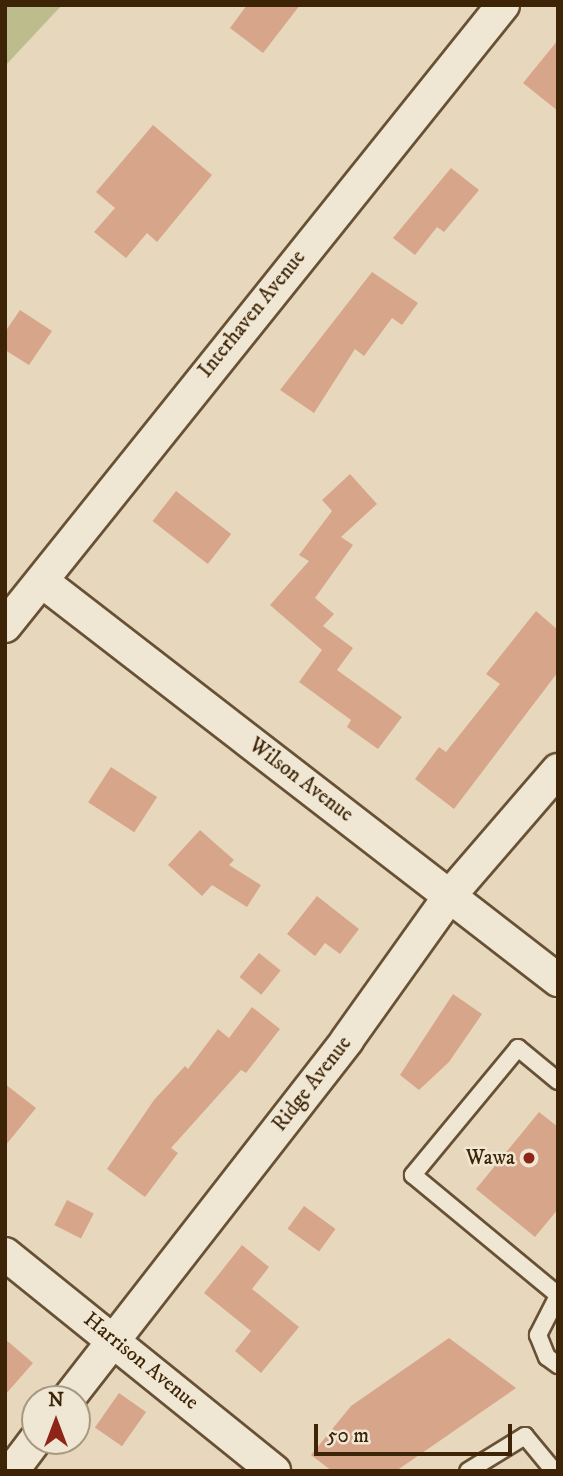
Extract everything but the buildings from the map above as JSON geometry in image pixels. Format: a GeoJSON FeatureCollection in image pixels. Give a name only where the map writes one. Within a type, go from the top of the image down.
{"type":"FeatureCollection","features":[{"type":"Feature","properties":{"kind":"street","name":"Interhaven Avenue"},"geometry":{"type":"LineString","coordinates":[[5,626],[43,582],[134,457],[503,5]]}},
{"type":"Feature","properties":{"kind":"street","name":"Wilson Avenue"},"geometry":{"type":"LineString","coordinates":[[43,582],[451,894],[558,980]]}},
{"type":"Feature","properties":{"kind":"street","name":"Ridge Avenue"},"geometry":{"type":"LineString","coordinates":[[79,1385],[451,894],[558,769]]}},
{"type":"Feature","properties":{"kind":"street","name":"Harrison Avenue"},"geometry":{"type":"LineString","coordinates":[[5,1254],[115,1339],[274,1471]]}},
{"type":"Feature","properties":{"kind":"street"},"geometry":{"type":"LineString","coordinates":[[12,1471],[24,1455]]}},
{"type":"Feature","properties":{"kind":"lane"},"geometry":{"type":"LineString","coordinates":[[558,1081],[518,1048],[413,1175],[558,1295],[538,1335],[540,1347],[558,1365]]}},
{"type":"Feature","properties":{"kind":"lane"},"geometry":{"type":"LineString","coordinates":[[468,1471],[525,1436],[554,1471]]}},
{"type":"Feature","properties":{"kind":"green space"},"geometry":{"type":"Polygon","coordinates":[[[5,5],[62,5],[5,66],[5,5]]]}},
{"type":"Feature","properties":{"kind":"place","name":"Wawa"},"geometry":{"type":"Point","coordinates":[529,1158]}}]}
